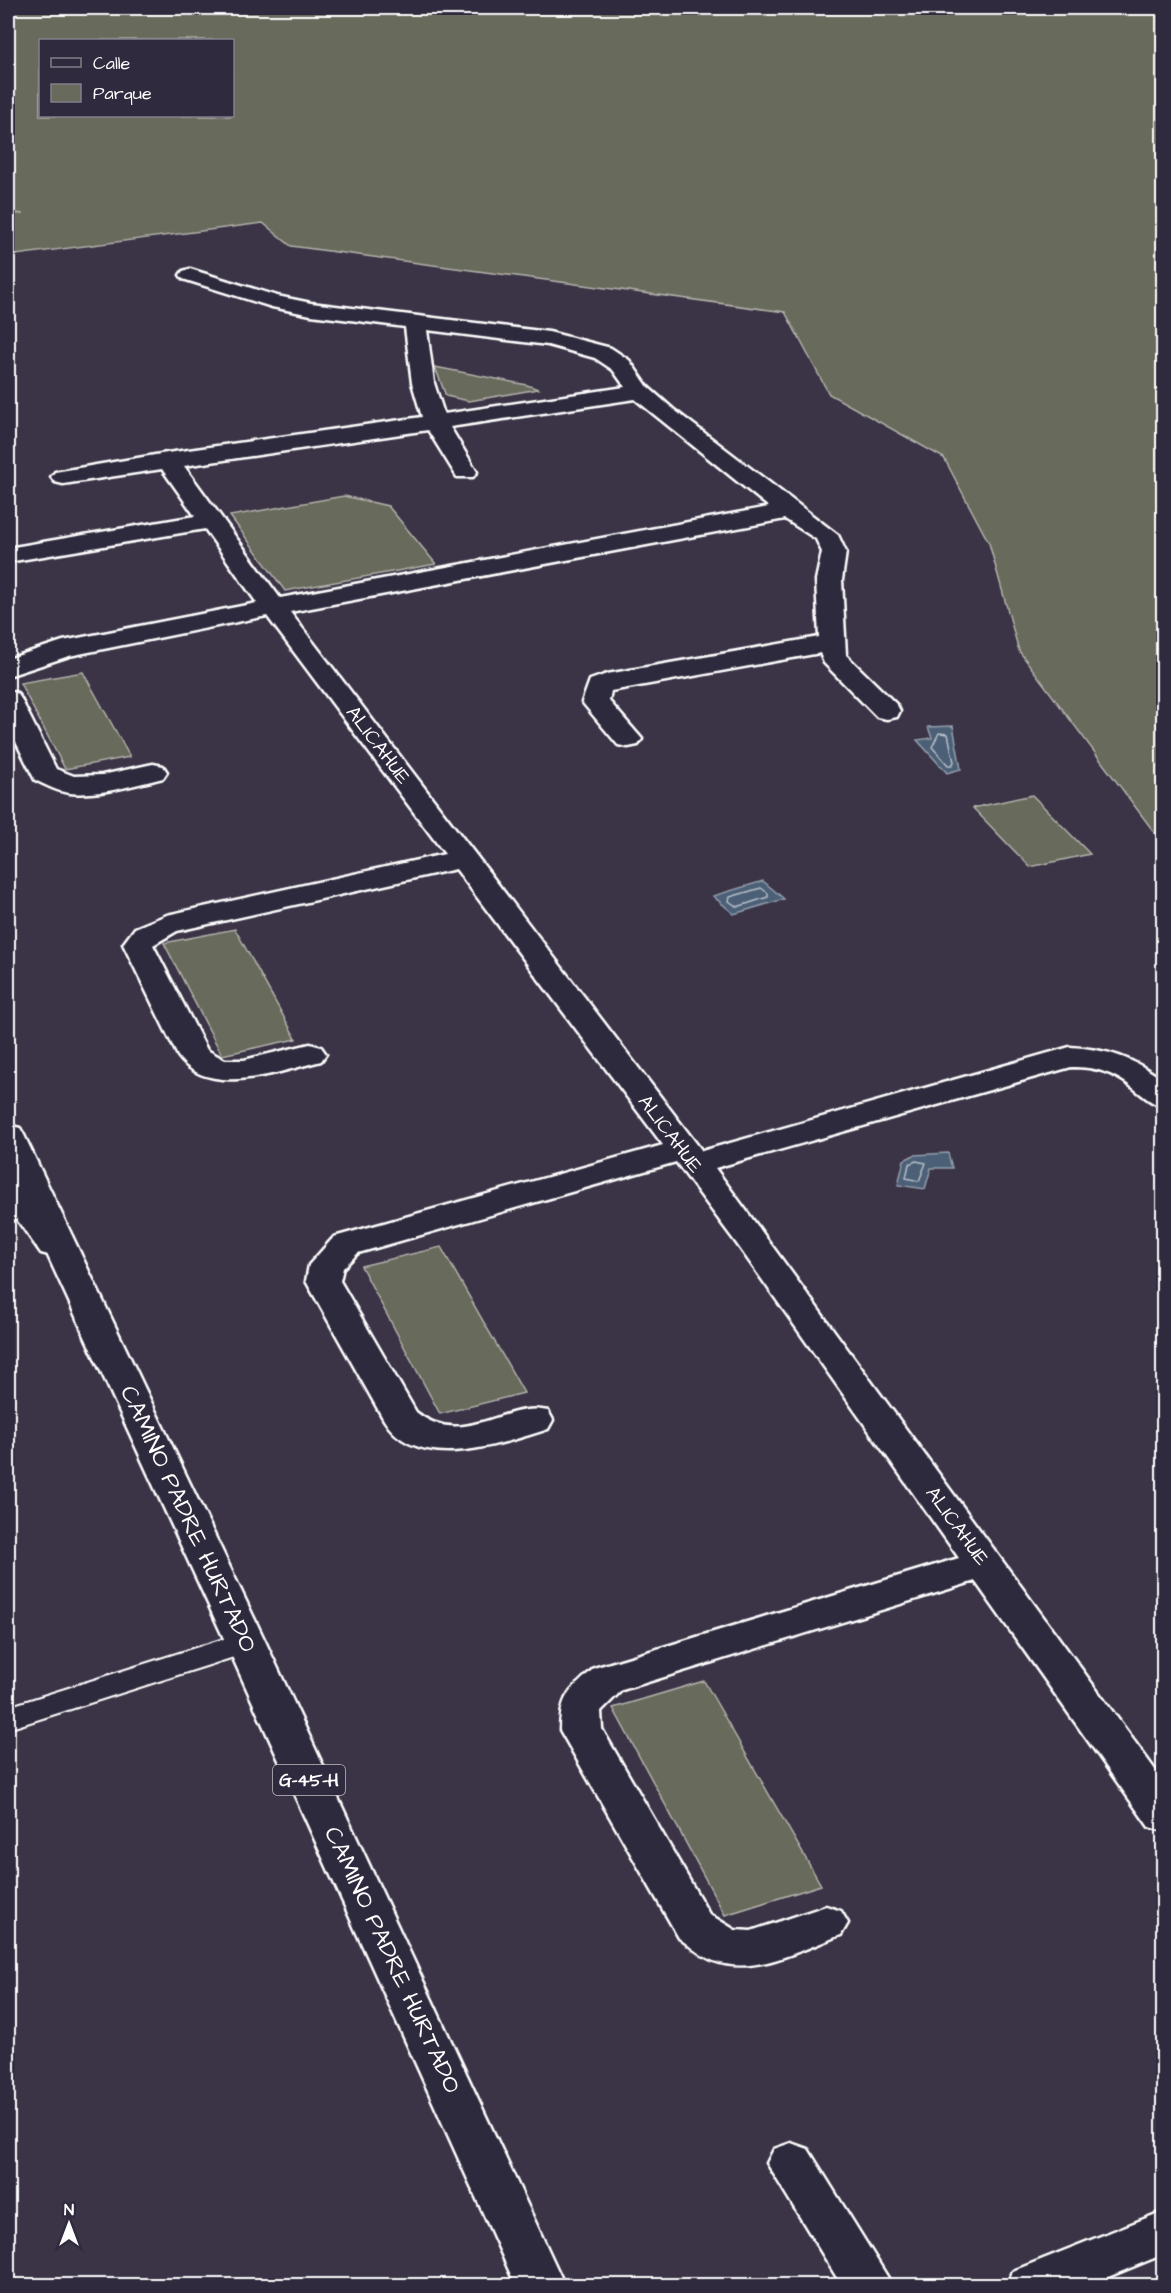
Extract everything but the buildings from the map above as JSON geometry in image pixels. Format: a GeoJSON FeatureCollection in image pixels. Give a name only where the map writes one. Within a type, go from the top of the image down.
{"type":"FeatureCollection","features":[{"type":"Feature","properties":{"kind":"street"},"geometry":{"type":"LineString","coordinates":[[190,274],[273,301],[311,309],[549,339],[603,353],[621,365],[640,392],[690,434],[789,511],[826,535],[834,552],[829,580],[833,657],[887,711]]}},
{"type":"Feature","properties":{"kind":"street"},"geometry":{"type":"LineString","coordinates":[[416,322],[424,383],[434,421],[445,446],[465,472]]}},
{"type":"Feature","properties":{"kind":"street"},"geometry":{"type":"LineString","coordinates":[[63,477],[166,460],[640,392]]}},
{"type":"Feature","properties":{"kind":"street","name":"ALICAHUE"},"geometry":{"type":"LineString","coordinates":[[166,460],[273,607],[749,1236],[1164,1815]]}},
{"type":"Feature","properties":{"kind":"street"},"geometry":{"type":"LineString","coordinates":[[8,668],[63,649],[273,607],[789,511]]}},
{"type":"Feature","properties":{"kind":"street"},"geometry":{"type":"LineString","coordinates":[[8,555],[210,521]]}},
{"type":"Feature","properties":{"kind":"street"},"geometry":{"type":"LineString","coordinates":[[628,740],[595,702],[599,686],[616,680],[832,643]]}},
{"type":"Feature","properties":{"kind":"street"},"geometry":{"type":"LineString","coordinates":[[8,651],[63,649]]}},
{"type":"Feature","properties":{"kind":"street"},"geometry":{"type":"LineString","coordinates":[[8,699],[45,774],[70,785],[102,783],[153,772]]}},
{"type":"Feature","properties":{"kind":"street"},"geometry":{"type":"LineString","coordinates":[[310,1054],[244,1070],[219,1069],[194,1056],[138,944],[146,934],[167,924],[464,858]]}},
{"type":"Feature","properties":{"kind":"street"},"geometry":{"type":"LineString","coordinates":[[535,1420],[492,1434],[455,1437],[422,1434],[402,1420],[323,1281],[326,1265],[346,1245],[1070,1057],[1096,1057],[1125,1066],[1164,1097]]}},
{"type":"Feature","properties":{"kind":"street","name":"CAMINO PADRE HURTADO"},"geometry":{"type":"LineString","coordinates":[[8,1135],[246,1643],[541,2286]]}},
{"type":"Feature","properties":{"kind":"street","name":"CAMINO PADRE HURTADO"},"geometry":{"type":"LineString","coordinates":[[8,1184],[75,1275]]}},
{"type":"Feature","properties":{"kind":"street"},"geometry":{"type":"LineString","coordinates":[[826,1923],[751,1949],[726,1947],[694,1926],[581,1730],[581,1706],[608,1678],[984,1564]]}},
{"type":"Feature","properties":{"kind":"street"},"geometry":{"type":"LineString","coordinates":[[791,2163],[869,2286]]}},
{"type":"Feature","properties":{"kind":"street"},"geometry":{"type":"LineString","coordinates":[[1030,2286],[1164,2232]]}},
{"type":"Feature","properties":{"kind":"lane"},"geometry":{"type":"LineString","coordinates":[[8,1718],[246,1643]]}},
{"type":"Feature","properties":{"kind":"green space"},"geometry":{"type":"Polygon","coordinates":[[[8,8],[1163,8],[1163,844],[1019,651],[989,543],[944,458],[829,394],[785,312],[291,246],[263,223],[8,256],[8,213],[23,214],[8,212],[8,8]]]}},
{"type":"Feature","properties":{"kind":"green space"},"geometry":{"type":"Polygon","coordinates":[[[435,367],[538,389],[469,401],[446,396],[435,367]]]}},
{"type":"Feature","properties":{"kind":"green space"},"geometry":{"type":"Polygon","coordinates":[[[344,496],[388,506],[436,564],[285,591],[230,516],[344,496]]]}},
{"type":"Feature","properties":{"kind":"green space"},"geometry":{"type":"Polygon","coordinates":[[[83,672],[130,757],[65,769],[20,683],[83,672]]]}},
{"type":"Feature","properties":{"kind":"green space"},"geometry":{"type":"Polygon","coordinates":[[[1032,795],[1090,854],[1030,867],[973,808],[1032,795]]]}},
{"type":"Feature","properties":{"kind":"green space"},"geometry":{"type":"Polygon","coordinates":[[[235,929],[296,1039],[222,1055],[164,943],[235,929]]]}},
{"type":"Feature","properties":{"kind":"green space"},"geometry":{"type":"Polygon","coordinates":[[[441,1247],[524,1393],[440,1414],[361,1266],[441,1247]]]}},
{"type":"Feature","properties":{"kind":"green space"},"geometry":{"type":"Polygon","coordinates":[[[704,1681],[821,1885],[725,1915],[613,1708],[704,1681]]]}},
{"type":"Feature","properties":{"kind":"water"},"geometry":{"type":"Polygon","coordinates":[[[953,726],[961,769],[947,773],[917,740],[932,738],[928,727],[953,726]]]}},
{"type":"Feature","properties":{"kind":"water"},"geometry":{"type":"Polygon","coordinates":[[[763,881],[784,899],[734,914],[713,896],[763,881]]]}},
{"type":"Feature","properties":{"kind":"water"},"geometry":{"type":"Polygon","coordinates":[[[948,1153],[952,1168],[931,1168],[925,1189],[898,1185],[904,1160],[914,1155],[948,1153]]]}}]}
